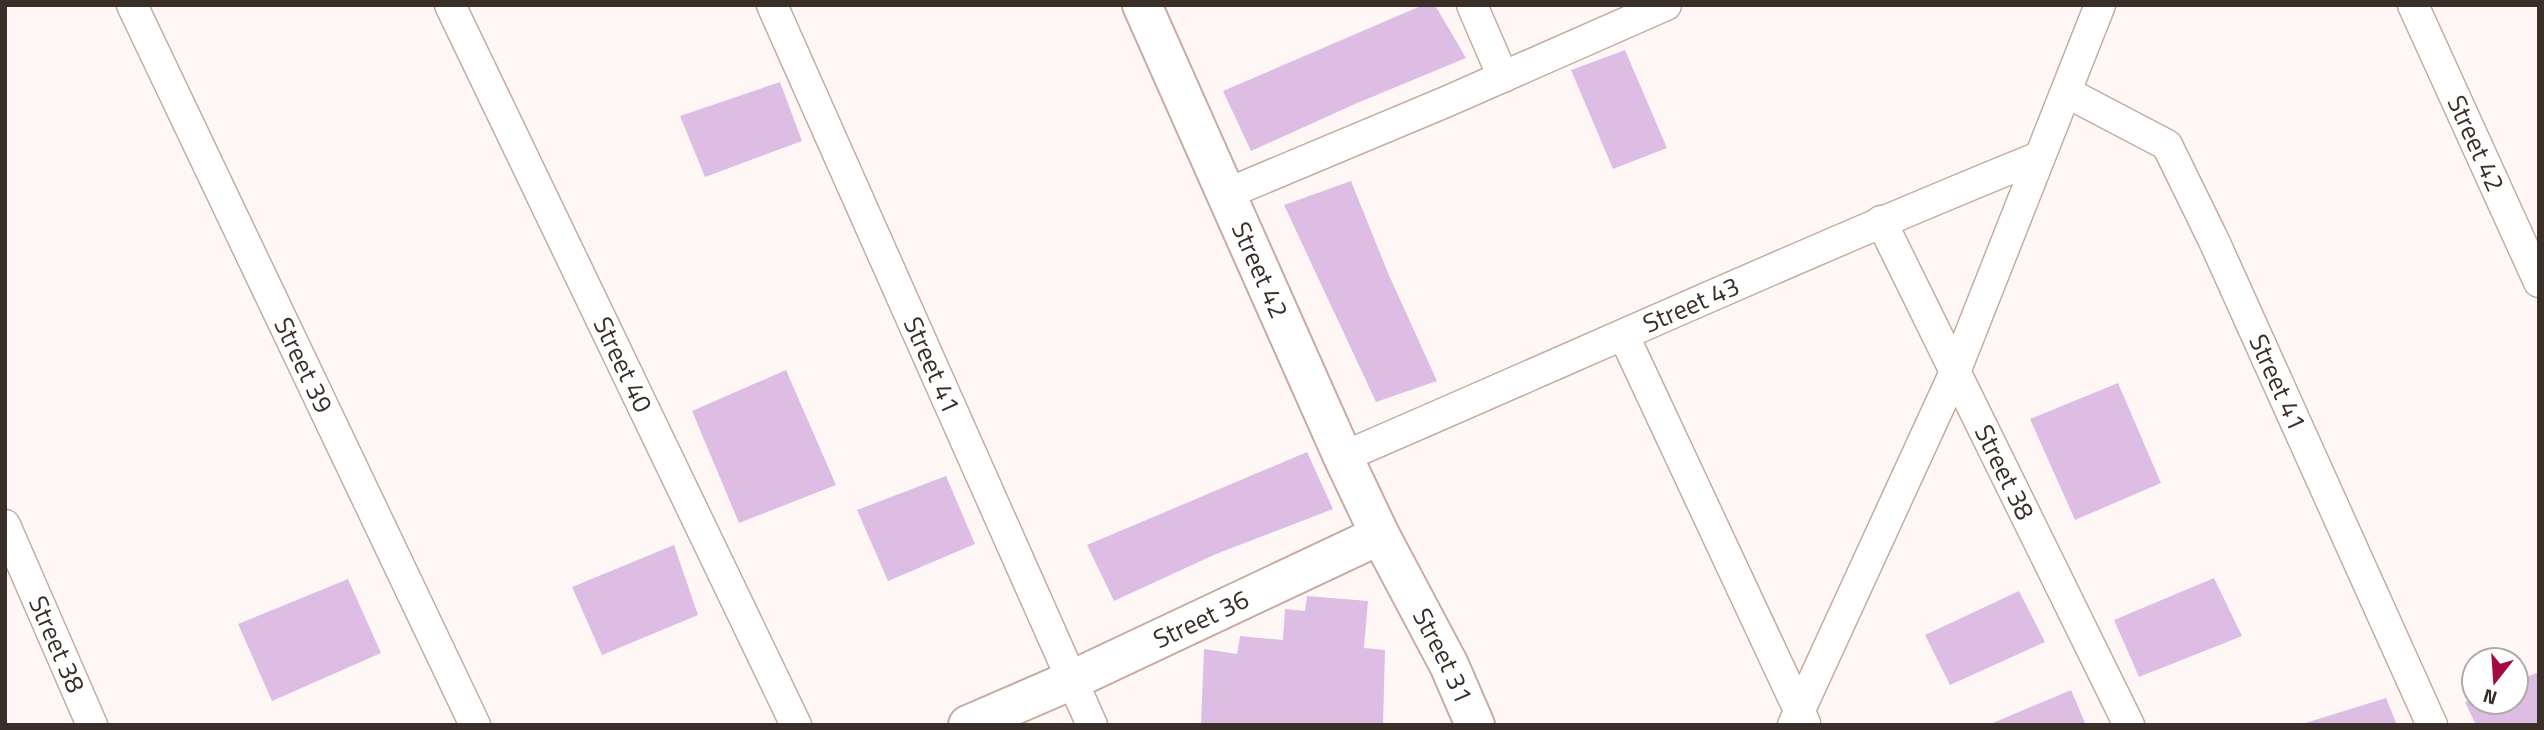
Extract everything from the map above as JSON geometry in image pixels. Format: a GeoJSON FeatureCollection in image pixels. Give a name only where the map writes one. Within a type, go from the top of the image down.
{"type":"FeatureCollection","features":[{"type":"Feature","properties":{"kind":"street","name":"Street 39"},"geometry":{"type":"LineString","coordinates":[[132,5],[475,725]]}},
{"type":"Feature","properties":{"kind":"street","name":"Street 40"},"geometry":{"type":"LineString","coordinates":[[450,5],[796,725]]}},
{"type":"Feature","properties":{"kind":"street","name":"Street 41"},"geometry":{"type":"LineString","coordinates":[[772,5],[1092,725]]}},
{"type":"Feature","properties":{"kind":"street","name":"Street 42"},"geometry":{"type":"LineString","coordinates":[[1142,5],[1380,535]]}},
{"type":"Feature","properties":{"kind":"street"},"geometry":{"type":"LineString","coordinates":[[1472,5],[1503,77]]}},
{"type":"Feature","properties":{"kind":"street"},"geometry":{"type":"LineString","coordinates":[[1226,194],[1666,5]]}},
{"type":"Feature","properties":{"kind":"street"},"geometry":{"type":"LineString","coordinates":[[1799,720],[1955,372],[2100,5]]}},
{"type":"Feature","properties":{"kind":"street","name":"Street 42"},"geometry":{"type":"LineString","coordinates":[[2413,5],[2539,282]]}},
{"type":"Feature","properties":{"kind":"street","name":"Street 41"},"geometry":{"type":"LineString","coordinates":[[2066,92],[2167,145],[2214,241],[2432,725]]}},
{"type":"Feature","properties":{"kind":"street","name":"Street 43"},"geometry":{"type":"LineString","coordinates":[[1343,457],[1881,221],[2039,157]]}},
{"type":"Feature","properties":{"kind":"street","name":"Street 38"},"geometry":{"type":"LineString","coordinates":[[1881,221],[2129,725]]}},
{"type":"Feature","properties":{"kind":"street"},"geometry":{"type":"LineString","coordinates":[[1624,336],[1799,720]]}},
{"type":"Feature","properties":{"kind":"street","name":"Street 38"},"geometry":{"type":"LineString","coordinates":[[5,525],[92,725]]}},
{"type":"Feature","properties":{"kind":"street","name":"Street 36"},"geometry":{"type":"LineString","coordinates":[[968,725],[1072,680],[1380,535]]}},
{"type":"Feature","properties":{"kind":"street","name":"Street 31"},"geometry":{"type":"LineString","coordinates":[[1380,535],[1449,665],[1475,725]]}},
{"type":"Feature","properties":{"kind":"building"},"geometry":{"type":"Polygon","coordinates":[[[1423,5],[1435,5],[1466,58],[1251,151],[1223,91],[1423,5]]]}},
{"type":"Feature","properties":{"kind":"building"},"geometry":{"type":"Polygon","coordinates":[[[1625,50],[1667,148],[1613,169],[1571,70],[1625,50]]]}},
{"type":"Feature","properties":{"kind":"building"},"geometry":{"type":"Polygon","coordinates":[[[780,82],[802,141],[705,177],[680,116],[780,82]]]}},
{"type":"Feature","properties":{"kind":"building"},"geometry":{"type":"Polygon","coordinates":[[[1351,181],[1388,273],[1437,381],[1376,402],[1284,205],[1351,181]]]}},
{"type":"Feature","properties":{"kind":"building"},"geometry":{"type":"Polygon","coordinates":[[[786,370],[836,485],[739,523],[692,411],[786,370]]]}},
{"type":"Feature","properties":{"kind":"building"},"geometry":{"type":"Polygon","coordinates":[[[2118,383],[2161,483],[2075,520],[2030,419],[2118,383]]]}},
{"type":"Feature","properties":{"kind":"building"},"geometry":{"type":"Polygon","coordinates":[[[1307,452],[1333,509],[1216,554],[1114,601],[1087,545],[1307,452]]]}},
{"type":"Feature","properties":{"kind":"building"},"geometry":{"type":"Polygon","coordinates":[[[946,476],[975,544],[888,581],[857,510],[946,476]]]}},
{"type":"Feature","properties":{"kind":"building"},"geometry":{"type":"Polygon","coordinates":[[[674,545],[698,615],[602,655],[572,587],[674,545]]]}},
{"type":"Feature","properties":{"kind":"building"},"geometry":{"type":"Polygon","coordinates":[[[2214,578],[2242,636],[2139,677],[2114,620],[2214,578]]]}},
{"type":"Feature","properties":{"kind":"building"},"geometry":{"type":"Polygon","coordinates":[[[348,579],[381,653],[272,701],[238,624],[348,579]]]}},
{"type":"Feature","properties":{"kind":"building"},"geometry":{"type":"Polygon","coordinates":[[[2019,591],[2045,642],[1950,685],[1925,635],[2019,591]]]}},
{"type":"Feature","properties":{"kind":"building"},"geometry":{"type":"Polygon","coordinates":[[[1307,596],[1368,601],[1364,648],[1385,650],[1383,725],[1201,725],[1204,649],[1237,654],[1240,636],[1283,640],[1285,609],[1305,611],[1307,596]]]}},
{"type":"Feature","properties":{"kind":"building"},"geometry":{"type":"Polygon","coordinates":[[[2539,672],[2539,725],[2476,725],[2472,716],[2530,716],[2530,676],[2539,672]]]}},
{"type":"Feature","properties":{"kind":"building"},"geometry":{"type":"Polygon","coordinates":[[[2071,690],[2086,725],[1988,725],[2071,690]]]}},
{"type":"Feature","properties":{"kind":"building"},"geometry":{"type":"Polygon","coordinates":[[[2386,698],[2397,725],[2302,725],[2302,724],[2386,698]]]}}]}
